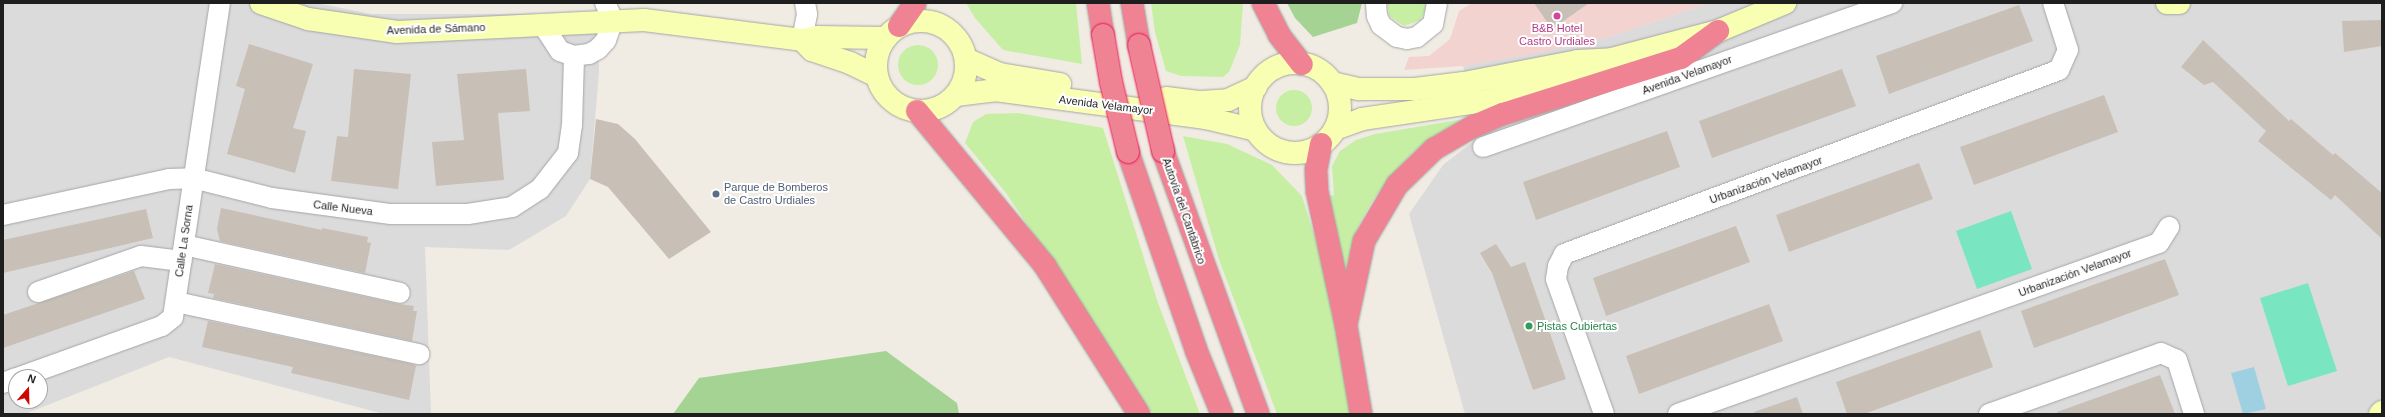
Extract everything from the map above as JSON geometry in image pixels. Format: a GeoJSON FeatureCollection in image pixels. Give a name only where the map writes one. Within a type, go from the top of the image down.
{"type":"FeatureCollection","features":[{"type":"Feature","properties":{"kind":"highway"},"geometry":{"type":"LineString","coordinates":[[892,32],[915,3]]}},
{"type":"Feature","properties":{"kind":"highway"},"geometry":{"type":"LineString","coordinates":[[1098,3],[1111,82],[1128,152],[1196,350],[1222,414]]}},
{"type":"Feature","properties":{"kind":"highway","name":"Autovía del Cantábrico"},"geometry":{"type":"LineString","coordinates":[[1132,3],[1139,45],[1163,151],[1258,414]]}},
{"type":"Feature","properties":{"kind":"highway"},"geometry":{"type":"LineString","coordinates":[[1263,3],[1279,35],[1302,64]]}},
{"type":"Feature","properties":{"kind":"highway"},"geometry":{"type":"LineString","coordinates":[[1346,325],[1364,241],[1397,185],[1434,149],[1472,127],[1503,114],[1681,58],[1718,31]]}},
{"type":"Feature","properties":{"kind":"highway"},"geometry":{"type":"LineString","coordinates":[[917,111],[1045,266],[1139,414]]}},
{"type":"Feature","properties":{"kind":"highway"},"geometry":{"type":"LineString","coordinates":[[1328,137],[1316,170],[1317,191],[1346,325],[1361,414]]}},
{"type":"Feature","properties":{"kind":"street","name":"Calle La Sorna"},"geometry":{"type":"LineString","coordinates":[[42,369],[162,326],[173,317],[220,3]]}},
{"type":"Feature","properties":{"kind":"street","name":"Avenida de Sámano"},"geometry":{"type":"LineString","coordinates":[[261,3],[308,19],[397,32],[543,25],[609,12],[802,40],[817,37],[892,32]]}},
{"type":"Feature","properties":{"kind":"street"},"geometry":{"type":"LineString","coordinates":[[802,40],[807,14],[805,3]]}},
{"type":"Feature","properties":{"kind":"street"},"geometry":{"type":"LineString","coordinates":[[1376,3],[1376,16],[1381,26],[1397,37],[1407,39],[1421,34],[1433,24],[1437,3]]}},
{"type":"Feature","properties":{"kind":"street"},"geometry":{"type":"LineString","coordinates":[[1612,59],[1585,77],[1491,100],[1362,119],[1298,153],[1286,152],[1274,148],[1256,130],[1250,108],[1256,87],[1264,76],[1275,68],[1288,64],[1302,64],[1314,67],[1332,83],[1359,89],[1415,89],[1464,83],[1578,61],[1612,59],[1718,31],[1785,3]]}},
{"type":"Feature","properties":{"kind":"street","name":"Avenida Velamayor"},"geometry":{"type":"LineString","coordinates":[[1483,147],[1892,3]]}},
{"type":"Feature","properties":{"kind":"street","name":"Urbanización Velamayor"},"geometry":{"type":"LineString","coordinates":[[1604,414],[1556,279],[1558,266],[1564,254],[2059,70],[2068,50],[2053,3]]}},
{"type":"Feature","properties":{"kind":"street"},"geometry":{"type":"LineString","coordinates":[[2167,3],[2179,3]]}},
{"type":"Feature","properties":{"kind":"street"},"geometry":{"type":"LineString","coordinates":[[543,25],[551,40],[560,51],[574,56],[598,50],[606,40],[609,12]]}},
{"type":"Feature","properties":{"kind":"street"},"geometry":{"type":"LineString","coordinates":[[923,21],[947,28],[963,47],[966,59],[962,84],[956,95],[945,104],[932,110],[917,111],[892,101],[882,90],[877,76],[877,56],[892,32],[923,21]]}},
{"type":"Feature","properties":{"kind":"street","name":"Avenida de Sámano"},"geometry":{"type":"LineString","coordinates":[[802,40],[812,50],[850,63],[877,76]]}},
{"type":"Feature","properties":{"kind":"street","name":"Calle Nueva"},"geometry":{"type":"LineString","coordinates":[[3,215],[169,179],[193,178],[280,199],[392,214],[468,214],[512,207],[540,189],[568,153],[572,125],[574,56]]}},
{"type":"Feature","properties":{"kind":"street","name":"Avenida Velamayor"},"geometry":{"type":"LineString","coordinates":[[966,59],[1000,74],[1185,101],[1228,100],[1256,87]]}},
{"type":"Feature","properties":{"kind":"street"},"geometry":{"type":"LineString","coordinates":[[1328,137],[1340,106],[1332,83]]}},
{"type":"Feature","properties":{"kind":"street","name":"Avenida Velamayor"},"geometry":{"type":"LineString","coordinates":[[956,95],[995,90],[1206,118],[1256,130]]}},
{"type":"Feature","properties":{"kind":"street","name":"Urbanización Velamayor"},"geometry":{"type":"LineString","coordinates":[[1678,414],[2159,243],[2169,227]]}},
{"type":"Feature","properties":{"kind":"street"},"geometry":{"type":"LineString","coordinates":[[38,292],[141,256],[183,253],[400,293]]}},
{"type":"Feature","properties":{"kind":"street"},"geometry":{"type":"LineString","coordinates":[[176,302],[419,354]]}},
{"type":"Feature","properties":{"kind":"street"},"geometry":{"type":"LineString","coordinates":[[1989,414],[2161,353],[2177,360],[2194,414]]}},
{"type":"Feature","properties":{"kind":"shaded area"},"geometry":{"type":"Polygon","coordinates":[[[3,3],[317,3],[371,14],[599,14],[599,72],[590,179],[566,216],[509,250],[425,247],[431,414],[384,414],[169,357],[48,405],[48,369],[8,369],[8,409],[38,409],[25,414],[3,414],[3,3]]]}},
{"type":"Feature","properties":{"kind":"shaded area"},"geometry":{"type":"Polygon","coordinates":[[[1472,3],[1709,3],[1613,36],[1537,53],[1463,66],[1404,70],[1409,57],[1429,56],[1450,39],[1459,11],[1472,3]]]}},
{"type":"Feature","properties":{"kind":"shaded area"},"geometry":{"type":"Polygon","coordinates":[[[1709,3],[2382,3],[2382,414],[1465,414],[1409,214],[1443,165],[1480,136],[1463,66],[1613,36],[1709,3]]]}},
{"type":"Feature","properties":{"kind":"green space"},"geometry":{"type":"Polygon","coordinates":[[[966,3],[1076,3],[1082,64],[1003,50],[975,18],[966,3]]]}},
{"type":"Feature","properties":{"kind":"green space"},"geometry":{"type":"Polygon","coordinates":[[[1151,3],[1243,3],[1240,45],[1229,72],[1223,77],[1181,76],[1166,71],[1155,32],[1151,3]]]}},
{"type":"Feature","properties":{"kind":"green space"},"geometry":{"type":"Polygon","coordinates":[[[1287,3],[1362,3],[1357,23],[1313,37],[1295,18],[1287,3]]]}},
{"type":"Feature","properties":{"kind":"green space"},"geometry":{"type":"Polygon","coordinates":[[[1387,3],[1425,3],[1426,8],[1421,20],[1404,26],[1389,16],[1387,3]]]}},
{"type":"Feature","properties":{"kind":"green space"},"geometry":{"type":"Polygon","coordinates":[[[918,45],[929,48],[935,54],[938,65],[935,76],[929,82],[918,85],[907,82],[901,76],[898,65],[901,54],[907,48],[918,45]]]}},
{"type":"Feature","properties":{"kind":"green space"},"geometry":{"type":"Polygon","coordinates":[[[1294,90],[1304,93],[1309,98],[1312,108],[1309,118],[1304,123],[1294,126],[1284,123],[1279,118],[1276,108],[1279,98],[1284,93],[1294,90]]]}},
{"type":"Feature","properties":{"kind":"green space"},"geometry":{"type":"Polygon","coordinates":[[[1018,113],[1103,128],[1158,303],[1200,414],[1153,414],[1006,193],[965,143],[973,122],[986,114],[1018,113]]]}},
{"type":"Feature","properties":{"kind":"green space"},"geometry":{"type":"Polygon","coordinates":[[[1464,119],[1433,136],[1412,153],[1390,177],[1371,203],[1358,227],[1345,269],[1328,196],[1334,195],[1332,166],[1340,151],[1356,140],[1375,134],[1464,119]]]}},
{"type":"Feature","properties":{"kind":"green space"},"geometry":{"type":"Polygon","coordinates":[[[1183,136],[1227,144],[1272,165],[1302,196],[1327,277],[1352,414],[1277,414],[1219,260],[1183,136]]]}},
{"type":"Feature","properties":{"kind":"green space"},"geometry":{"type":"Polygon","coordinates":[[[2011,211],[2032,269],[1977,289],[1956,231],[2011,211]]]}},
{"type":"Feature","properties":{"kind":"green space"},"geometry":{"type":"Polygon","coordinates":[[[2308,283],[2337,371],[2288,386],[2260,298],[2308,283]]]}},
{"type":"Feature","properties":{"kind":"green space"},"geometry":{"type":"Polygon","coordinates":[[[886,351],[957,403],[959,414],[673,414],[699,378],[886,351]]]}},
{"type":"Feature","properties":{"kind":"water"},"geometry":{"type":"Polygon","coordinates":[[[2254,367],[2266,409],[2243,414],[2231,373],[2254,367]]]}},
{"type":"Feature","properties":{"kind":"building","name":"B&B Hotel Castro Urdiales"},"geometry":{"type":"Polygon","coordinates":[[[1534,3],[1589,3],[1552,29],[1534,3]]]}},
{"type":"Feature","properties":{"kind":"building"},"geometry":{"type":"Polygon","coordinates":[[[2019,5],[2033,41],[1889,94],[1876,56],[2019,5]]]}},
{"type":"Feature","properties":{"kind":"building"},"geometry":{"type":"Polygon","coordinates":[[[2382,20],[2382,46],[2344,52],[2342,21],[2382,20]]]}},
{"type":"Feature","properties":{"kind":"building"},"geometry":{"type":"Polygon","coordinates":[[[2203,40],[2289,121],[2291,119],[2333,155],[2335,153],[2382,193],[2382,239],[2335,195],[2331,200],[2258,141],[2266,131],[2213,82],[2204,85],[2181,67],[2203,40]]]}},
{"type":"Feature","properties":{"kind":"building"},"geometry":{"type":"Polygon","coordinates":[[[249,44],[313,64],[293,128],[306,131],[295,173],[227,154],[245,89],[236,86],[249,44]]]}},
{"type":"Feature","properties":{"kind":"building"},"geometry":{"type":"Polygon","coordinates":[[[354,69],[411,74],[398,189],[331,181],[337,136],[348,137],[354,69]]]}},
{"type":"Feature","properties":{"kind":"building"},"geometry":{"type":"Polygon","coordinates":[[[526,69],[530,111],[498,113],[504,180],[436,186],[432,142],[464,140],[457,74],[526,69]]]}},
{"type":"Feature","properties":{"kind":"building"},"geometry":{"type":"Polygon","coordinates":[[[1842,69],[1856,106],[1712,158],[1699,121],[1842,69]]]}},
{"type":"Feature","properties":{"kind":"building"},"geometry":{"type":"Polygon","coordinates":[[[2104,95],[2118,132],[1974,185],[1960,147],[2104,95]]]}},
{"type":"Feature","properties":{"kind":"building"},"geometry":{"type":"Polygon","coordinates":[[[596,119],[618,124],[635,139],[711,232],[669,259],[608,187],[590,179],[596,119]]]}},
{"type":"Feature","properties":{"kind":"building"},"geometry":{"type":"Polygon","coordinates":[[[1667,131],[1680,167],[1536,220],[1523,182],[1667,131]]]}},
{"type":"Feature","properties":{"kind":"building"},"geometry":{"type":"Polygon","coordinates":[[[1919,163],[1933,199],[1789,252],[1776,215],[1919,163]]]}},
{"type":"Feature","properties":{"kind":"building"},"geometry":{"type":"Polygon","coordinates":[[[221,208],[322,230],[322,228],[368,237],[367,242],[371,243],[365,273],[220,241],[217,229],[221,208]]]}},
{"type":"Feature","properties":{"kind":"building"},"geometry":{"type":"Polygon","coordinates":[[[146,209],[153,238],[3,273],[3,240],[146,209]]]}},
{"type":"Feature","properties":{"kind":"building"},"geometry":{"type":"Polygon","coordinates":[[[1736,226],[1750,262],[1606,316],[1593,278],[1736,226]]]}},
{"type":"Feature","properties":{"kind":"building","name":"Pistas Cubiertas"},"geometry":{"type":"Polygon","coordinates":[[[1496,244],[1511,267],[1525,262],[1566,379],[1533,390],[1492,273],[1480,253],[1496,244]]]}},
{"type":"Feature","properties":{"kind":"building"},"geometry":{"type":"Polygon","coordinates":[[[2165,259],[2179,295],[2034,348],[2021,311],[2165,259]]]}},
{"type":"Feature","properties":{"kind":"building"},"geometry":{"type":"Polygon","coordinates":[[[215,264],[398,304],[414,306],[413,311],[417,311],[412,341],[213,298],[214,294],[208,293],[215,264]]]}},
{"type":"Feature","properties":{"kind":"building"},"geometry":{"type":"Polygon","coordinates":[[[134,271],[145,299],[3,348],[3,315],[134,271]]]}},
{"type":"Feature","properties":{"kind":"building"},"geometry":{"type":"Polygon","coordinates":[[[1769,304],[1783,341],[1639,394],[1626,356],[1769,304]]]}},
{"type":"Feature","properties":{"kind":"building"},"geometry":{"type":"Polygon","coordinates":[[[208,321],[412,364],[416,366],[409,400],[291,373],[293,367],[202,347],[208,321]]]}},
{"type":"Feature","properties":{"kind":"building"},"geometry":{"type":"Polygon","coordinates":[[[1980,330],[1993,367],[1864,414],[1847,414],[1836,382],[1980,330]]]}},
{"type":"Feature","properties":{"kind":"building"},"geometry":{"type":"Polygon","coordinates":[[[2160,375],[2175,414],[2057,414],[2057,412],[2160,375]]]}},
{"type":"Feature","properties":{"kind":"building"},"geometry":{"type":"Polygon","coordinates":[[[1797,397],[1803,414],[1755,414],[1754,412],[1797,397]]]}},
{"type":"Feature","properties":{"kind":"place","name":"B&B Hotel Castro Urdiales"},"geometry":{"type":"Point","coordinates":[1557,16]}},
{"type":"Feature","properties":{"kind":"place","name":"Parque de Bomberos de Castro Urdiales"},"geometry":{"type":"Point","coordinates":[716,194]}},
{"type":"Feature","properties":{"kind":"place","name":"Pistas Cubiertas"},"geometry":{"type":"Point","coordinates":[1529,326]}}]}
